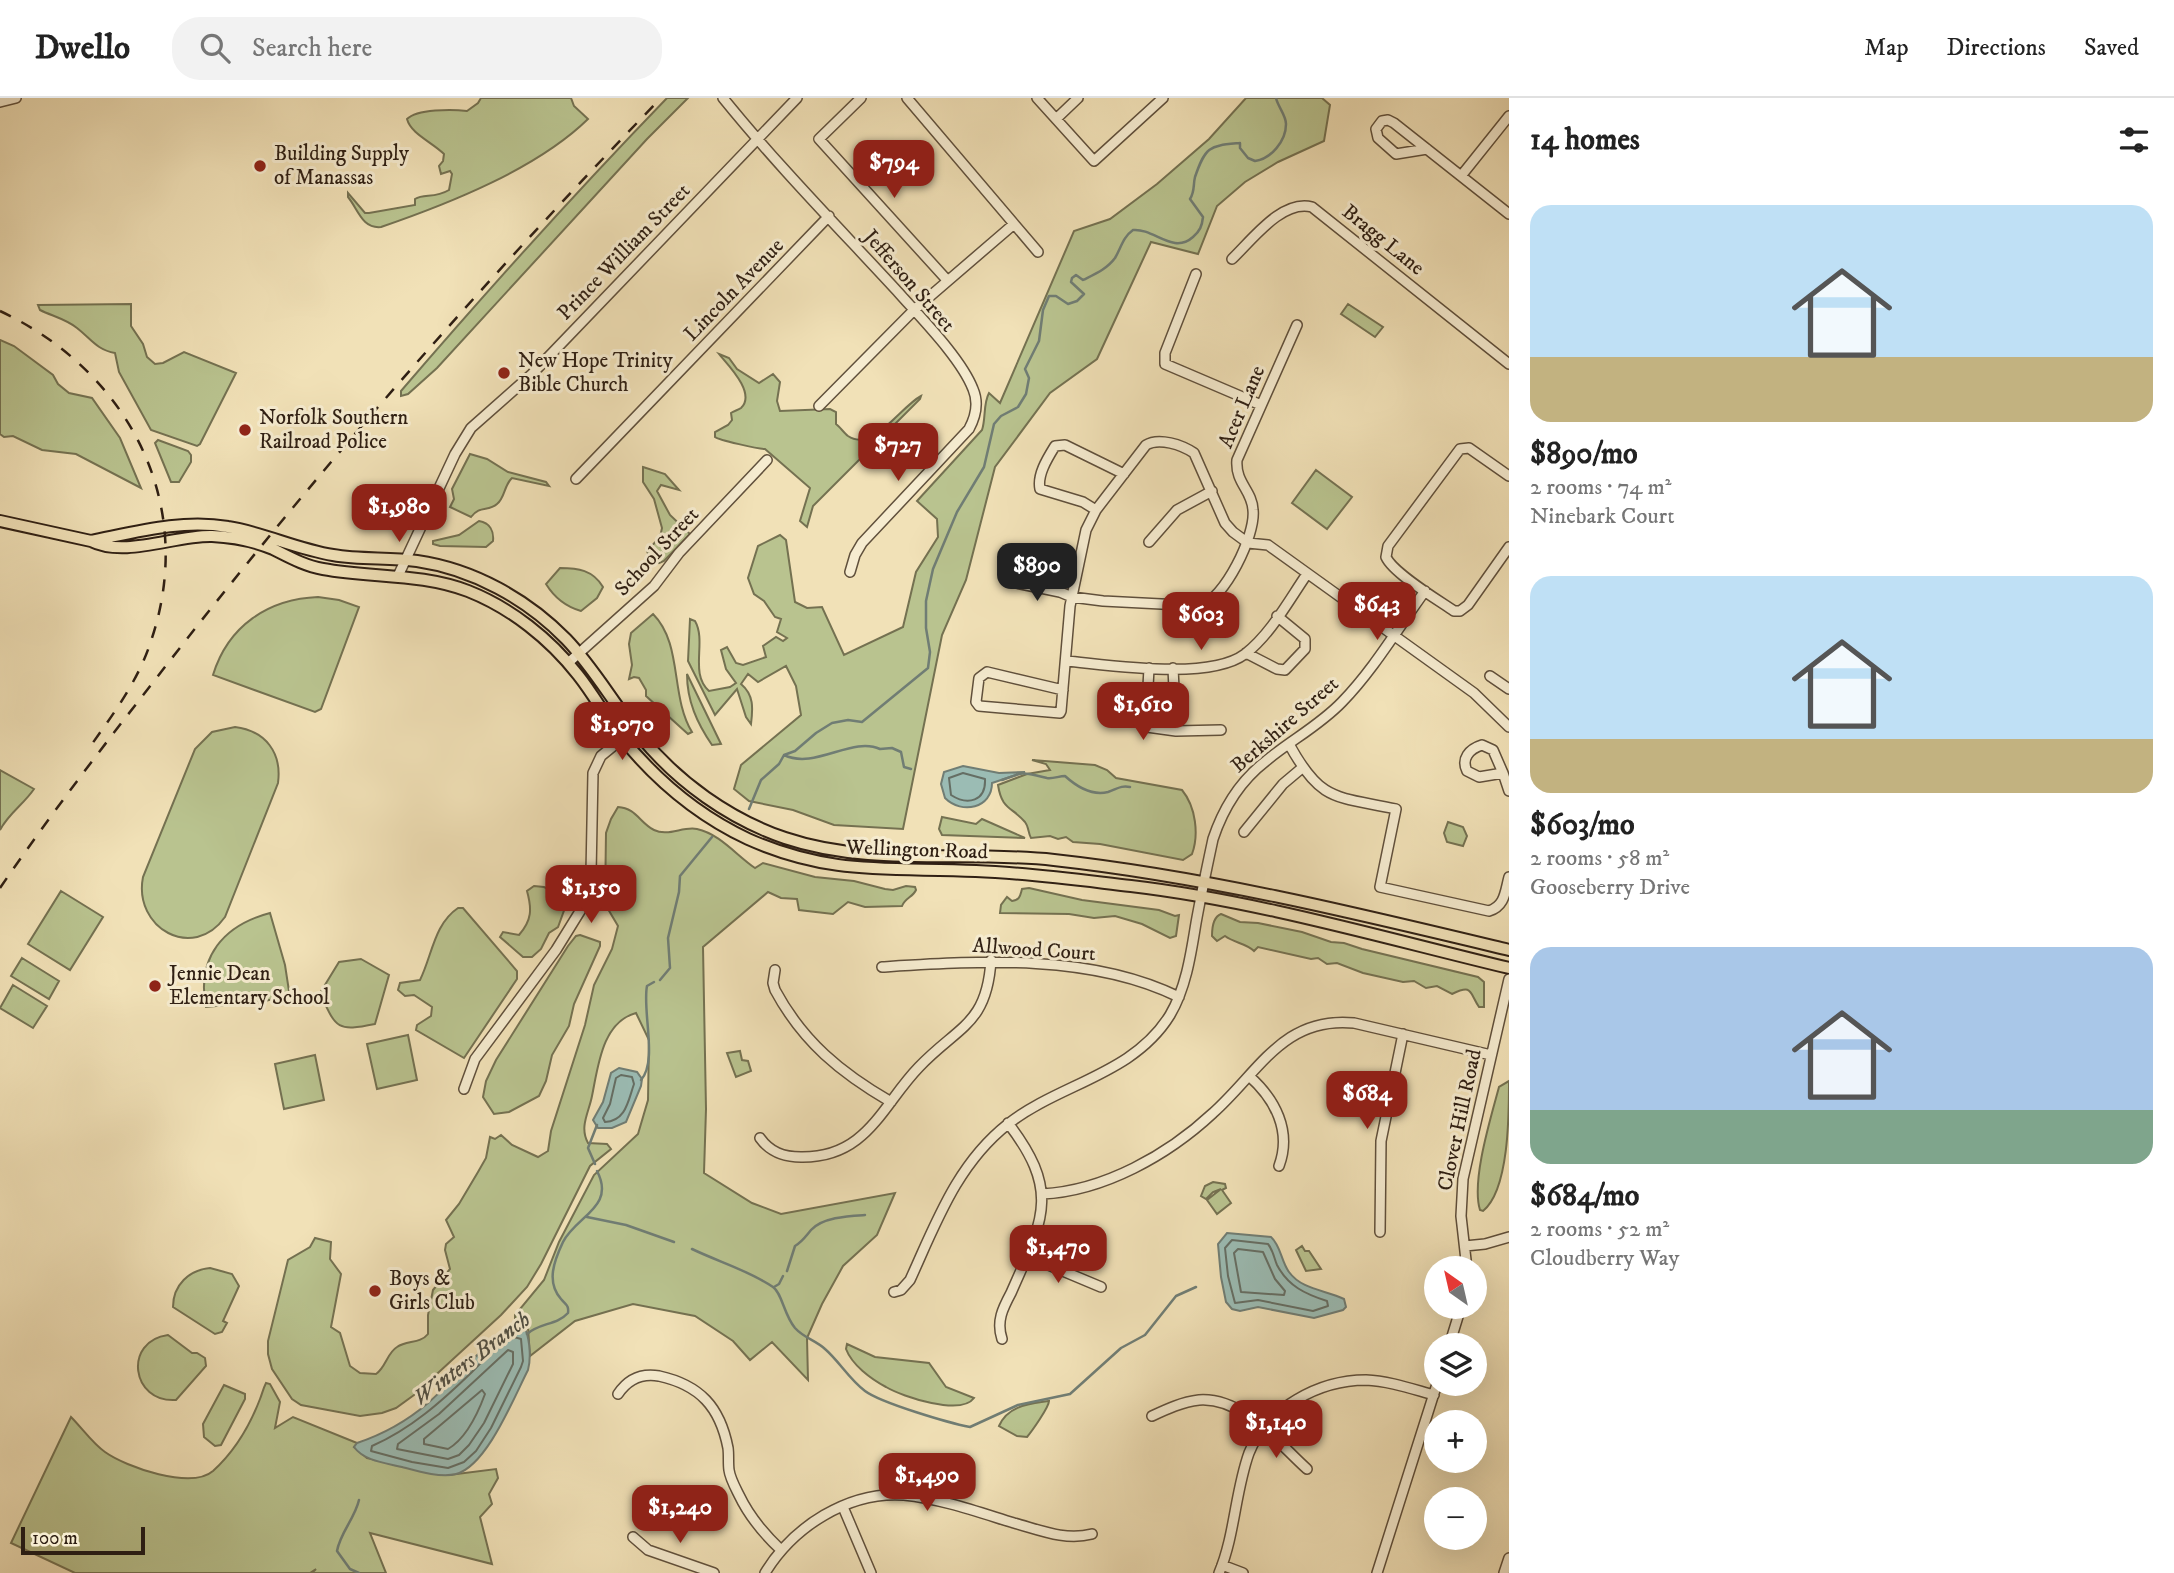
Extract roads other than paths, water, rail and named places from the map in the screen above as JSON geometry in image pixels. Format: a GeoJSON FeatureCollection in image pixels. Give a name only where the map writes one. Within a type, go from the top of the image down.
{"type":"FeatureCollection","features":[{"type":"Feature","properties":{"kind":"main road","name":"Wellington Road"},"geometry":{"type":"LineString","coordinates":[[0,521],[91,541],[101,547],[119,548],[214,536],[256,543],[322,569],[422,579],[465,590],[501,607],[524,622],[568,663],[622,738],[673,790],[707,816],[748,838],[806,860],[867,870],[974,871],[1136,886],[1204,889],[1245,905],[1509,968]]}},
{"type":"Feature","properties":{"kind":"main road","name":"Wellington Road"},"geometry":{"type":"LineString","coordinates":[[91,541],[163,526],[212,525],[242,530],[290,546],[336,556],[407,560],[458,572],[493,586],[551,625],[579,653],[634,729],[680,778],[709,800],[765,830],[808,844],[839,851],[876,854],[1048,859],[1119,867],[1204,889],[1509,950]]}},
{"type":"Feature","properties":{"kind":"street"},"geometry":{"type":"LineString","coordinates":[[0,102],[16,98]]}},
{"type":"Feature","properties":{"kind":"street","name":"Jefferson Street"},"geometry":{"type":"LineString","coordinates":[[723,98],[756,139],[914,310],[969,379],[976,399],[974,419],[969,429],[862,543],[850,572]]}},
{"type":"Feature","properties":{"kind":"street","name":"Prince William Street"},"geometry":{"type":"LineString","coordinates":[[398,576],[449,465],[471,428],[532,374],[797,98]]}},
{"type":"Feature","properties":{"kind":"street"},"geometry":{"type":"LineString","coordinates":[[907,98],[1038,252]]}},
{"type":"Feature","properties":{"kind":"street"},"geometry":{"type":"LineString","coordinates":[[1037,98],[1091,160],[1096,161],[1163,98]]}},
{"type":"Feature","properties":{"kind":"street"},"geometry":{"type":"LineString","coordinates":[[1056,119],[1078,98]]}},
{"type":"Feature","properties":{"kind":"street"},"geometry":{"type":"LineString","coordinates":[[856,100],[819,139],[947,280]]}},
{"type":"Feature","properties":{"kind":"street"},"geometry":{"type":"LineString","coordinates":[[1461,176],[1509,116]]}},
{"type":"Feature","properties":{"kind":"street"},"geometry":{"type":"LineString","coordinates":[[1427,149],[1396,153],[1378,138],[1377,126],[1385,120],[1392,121],[1509,214]]}},
{"type":"Feature","properties":{"kind":"street","name":"Bragg Lane"},"geometry":{"type":"LineString","coordinates":[[1232,259],[1285,210],[1298,205],[1312,207],[1509,363]]}},
{"type":"Feature","properties":{"kind":"street","name":"Lincoln Avenue"},"geometry":{"type":"LineString","coordinates":[[576,479],[829,216]]}},
{"type":"Feature","properties":{"kind":"street"},"geometry":{"type":"LineString","coordinates":[[820,406],[914,310],[1014,224]]}},
{"type":"Feature","properties":{"kind":"street"},"geometry":{"type":"LineString","coordinates":[[1196,274],[1165,353],[1165,364],[1261,405]]}},
{"type":"Feature","properties":{"kind":"street","name":"Acer Lane"},"geometry":{"type":"LineString","coordinates":[[1248,543],[1254,510],[1238,474],[1237,460],[1297,325]]}},
{"type":"Feature","properties":{"kind":"street"},"geometry":{"type":"LineString","coordinates":[[1063,690],[987,672],[980,675],[977,705],[1057,715],[1061,711],[1072,597],[1086,530],[1096,510],[1146,445],[1157,440],[1194,453],[1225,523],[1239,538],[1248,543],[1268,545],[1474,693],[1509,727]]}},
{"type":"Feature","properties":{"kind":"street"},"geometry":{"type":"LineString","coordinates":[[1096,510],[1083,502],[1040,489],[1044,467],[1055,446],[1065,445],[1124,474]]}},
{"type":"Feature","properties":{"kind":"street"},"geometry":{"type":"LineString","coordinates":[[1509,477],[1469,448],[1460,449],[1386,552],[1391,566],[1454,611],[1465,608],[1509,547]]}},
{"type":"Feature","properties":{"kind":"street","name":"School Street"},"geometry":{"type":"LineString","coordinates":[[568,663],[654,586],[679,553],[767,460]]}},
{"type":"Feature","properties":{"kind":"street"},"geometry":{"type":"LineString","coordinates":[[1149,542],[1177,510],[1212,491]]}},
{"type":"Feature","properties":{"kind":"street"},"geometry":{"type":"LineString","coordinates":[[1011,582],[1072,597],[1139,604],[1206,605],[1238,564],[1248,543]]}},
{"type":"Feature","properties":{"kind":"street"},"geometry":{"type":"LineString","coordinates":[[1066,661],[1172,668],[1214,667],[1234,660],[1256,644],[1307,574]]}},
{"type":"Feature","properties":{"kind":"street","name":"Berkshire Street"},"geometry":{"type":"LineString","coordinates":[[894,1292],[901,1290],[911,1280],[949,1195],[959,1177],[982,1148],[1008,1123],[1030,1109],[1118,1065],[1158,1031],[1179,997],[1190,957],[1213,839],[1234,795],[1254,771],[1339,705],[1362,679],[1425,591]]}},
{"type":"Feature","properties":{"kind":"street"},"geometry":{"type":"LineString","coordinates":[[1246,653],[1285,670],[1306,649],[1305,639],[1277,616]]}},
{"type":"Feature","properties":{"kind":"street"},"geometry":{"type":"LineString","coordinates":[[1149,668],[1146,724],[1150,728],[1175,731],[1221,730]]}},
{"type":"Feature","properties":{"kind":"street"},"geometry":{"type":"LineString","coordinates":[[1172,668],[1175,731]]}},
{"type":"Feature","properties":{"kind":"street"},"geometry":{"type":"LineString","coordinates":[[1490,676],[1509,689]]}},
{"type":"Feature","properties":{"kind":"street"},"geometry":{"type":"LineString","coordinates":[[464,1089],[475,1059],[556,950],[582,908],[591,873],[593,773],[601,756],[634,729]]}},
{"type":"Feature","properties":{"kind":"street"},"geometry":{"type":"LineString","coordinates":[[1289,744],[1303,768],[1326,792],[1345,799],[1396,809],[1380,887],[1489,911],[1495,909],[1503,900],[1509,877]]}},
{"type":"Feature","properties":{"kind":"street"},"geometry":{"type":"LineString","coordinates":[[1503,773],[1474,776],[1465,767],[1466,757],[1476,747],[1489,747],[1496,755],[1503,773],[1509,791]]}},
{"type":"Feature","properties":{"kind":"street"},"geometry":{"type":"LineString","coordinates":[[1244,832],[1283,784],[1303,768]]}},
{"type":"Feature","properties":{"kind":"street"},"geometry":{"type":"LineString","coordinates":[[760,1138],[773,1151],[787,1156],[820,1156],[859,1139],[878,1121],[919,1066],[964,1028],[981,1007],[988,987],[991,960]]}},
{"type":"Feature","properties":{"kind":"street","name":"Allwood Court"},"geometry":{"type":"LineString","coordinates":[[882,967],[991,960],[1101,972],[1146,983],[1179,997]]}},
{"type":"Feature","properties":{"kind":"street"},"geometry":{"type":"LineString","coordinates":[[775,970],[773,983],[777,994],[813,1044],[846,1074],[891,1102]]}},
{"type":"Feature","properties":{"kind":"street","name":"Clover Hill Road"},"geometry":{"type":"LineString","coordinates":[[1466,1256],[1461,1216],[1463,1179],[1509,979]]}},
{"type":"Feature","properties":{"kind":"street"},"geometry":{"type":"LineString","coordinates":[[1042,1194],[1082,1188],[1115,1176],[1150,1158],[1202,1123],[1283,1040],[1316,1026],[1338,1022],[1354,1023],[1491,1055]]}},
{"type":"Feature","properties":{"kind":"street"},"geometry":{"type":"LineString","coordinates":[[1380,1232],[1381,1141],[1403,1034]]}},
{"type":"Feature","properties":{"kind":"street"},"geometry":{"type":"LineString","coordinates":[[1249,1076],[1263,1089],[1276,1108],[1283,1136],[1279,1166]]}},
{"type":"Feature","properties":{"kind":"street"},"geometry":{"type":"LineString","coordinates":[[1002,1339],[1001,1313],[1027,1256],[1040,1218],[1042,1194],[1041,1180],[1035,1163],[1008,1123]]}},
{"type":"Feature","properties":{"kind":"street"},"geometry":{"type":"LineString","coordinates":[[1465,1246],[1509,1237]]}},
{"type":"Feature","properties":{"kind":"street"},"geometry":{"type":"LineString","coordinates":[[1027,1256],[1101,1287]]}},
{"type":"Feature","properties":{"kind":"street"},"geometry":{"type":"LineString","coordinates":[[618,1394],[629,1381],[653,1375],[677,1380],[703,1396],[720,1420],[728,1450],[729,1472],[738,1494],[757,1525],[781,1550]]}},
{"type":"Feature","properties":{"kind":"street"},"geometry":{"type":"LineString","coordinates":[[1243,1573],[1221,1569],[1250,1451],[1279,1413],[1299,1398],[1337,1383],[1383,1382],[1424,1392]]}},
{"type":"Feature","properties":{"kind":"street"},"geometry":{"type":"LineString","coordinates":[[1377,1573],[1434,1396]]}},
{"type":"Feature","properties":{"kind":"street"},"geometry":{"type":"LineString","coordinates":[[1152,1416],[1179,1404],[1213,1400],[1240,1410],[1307,1469]]}},
{"type":"Feature","properties":{"kind":"street"},"geometry":{"type":"LineString","coordinates":[[765,1573],[781,1550],[805,1528],[843,1507],[875,1497],[905,1495],[952,1504],[1061,1536],[1092,1534]]}},
{"type":"Feature","properties":{"kind":"street"},"geometry":{"type":"LineString","coordinates":[[843,1507],[871,1573]]}},
{"type":"Feature","properties":{"kind":"street"},"geometry":{"type":"LineString","coordinates":[[633,1536],[648,1550],[714,1573]]}},
{"type":"Feature","properties":{"kind":"street"},"geometry":{"type":"LineString","coordinates":[[1504,1573],[1509,1558]]}},
{"type":"Feature","properties":{"kind":"water"},"geometry":{"type":"Polygon","coordinates":[[[963,766],[999,773],[1025,772],[992,783],[991,792],[982,803],[967,807],[945,798],[941,784],[944,772],[963,766]]]}},
{"type":"Feature","properties":{"kind":"water"},"geometry":{"type":"Polygon","coordinates":[[[619,1068],[637,1072],[642,1079],[641,1086],[626,1122],[612,1128],[598,1128],[593,1120],[603,1102],[611,1073],[619,1068]]]}},
{"type":"Feature","properties":{"kind":"water"},"geometry":{"type":"Polygon","coordinates":[[[1227,1233],[1271,1237],[1294,1278],[1307,1286],[1344,1299],[1346,1307],[1314,1318],[1258,1307],[1240,1311],[1232,1309],[1226,1302],[1218,1244],[1227,1233]]]}},
{"type":"Feature","properties":{"kind":"water"},"geometry":{"type":"Polygon","coordinates":[[[521,1329],[526,1331],[528,1340],[528,1370],[489,1445],[467,1468],[450,1475],[429,1474],[376,1461],[354,1447],[357,1443],[412,1416],[485,1348],[509,1332],[521,1329]]]}},
{"type":"Feature","properties":{"kind":"waterway","name":"Winters Branch"},"geometry":{"type":"LineString","coordinates":[[749,809],[761,780],[779,764],[784,755],[795,751],[832,723],[848,720],[862,722],[928,668],[930,652],[926,628],[926,601],[933,569],[957,512],[984,467],[994,424],[1001,416],[1018,407],[1026,394],[1029,378],[1025,369],[1039,341],[1043,310],[1049,296],[1056,296],[1068,304],[1077,301],[1084,294],[1071,282],[1072,278],[1076,275],[1083,280],[1108,265],[1133,230],[1141,230],[1178,243],[1193,237],[1200,228],[1203,217],[1190,199],[1202,159],[1210,149],[1240,143],[1240,148],[1248,158],[1255,161],[1272,153],[1283,137],[1286,124],[1276,98]]}},
{"type":"Feature","properties":{"kind":"waterway"},"geometry":{"type":"LineString","coordinates":[[784,755],[808,759],[858,747],[892,748],[901,752],[904,767],[911,769]]}},
{"type":"Feature","properties":{"kind":"waterway"},"geometry":{"type":"LineString","coordinates":[[1002,780],[1025,773],[1049,778],[1065,776],[1079,787],[1096,793],[1130,787]]}},
{"type":"Feature","properties":{"kind":"waterway","name":"Winters Branch"},"geometry":{"type":"LineString","coordinates":[[660,980],[670,968],[668,938],[680,876],[712,837]]}},
{"type":"Feature","properties":{"kind":"waterway","name":"Winters Branch"},"geometry":{"type":"LineString","coordinates":[[641,1080],[646,1072],[649,1048],[647,986],[654,982]]}},
{"type":"Feature","properties":{"kind":"waterway","name":"Winters Branch"},"geometry":{"type":"LineString","coordinates":[[595,1164],[588,1148],[597,1125]]}},
{"type":"Feature","properties":{"kind":"waterway","name":"Winters Branch"},"geometry":{"type":"LineString","coordinates":[[527,1334],[559,1320],[568,1313],[568,1307],[554,1286],[554,1264],[569,1233],[592,1210],[602,1194],[602,1183],[597,1171]]}},
{"type":"Feature","properties":{"kind":"waterway"},"geometry":{"type":"LineString","coordinates":[[787,1271],[795,1246],[816,1226],[836,1218],[865,1215]]}},
{"type":"Feature","properties":{"kind":"waterway"},"geometry":{"type":"LineString","coordinates":[[587,1217],[626,1225],[674,1242]]}},
{"type":"Feature","properties":{"kind":"waterway"},"geometry":{"type":"LineString","coordinates":[[692,1249],[744,1271],[773,1287],[795,1328],[825,1349],[865,1391],[900,1407],[970,1427],[1018,1405],[1070,1394],[1121,1348],[1145,1335],[1176,1296],[1196,1287]]}},
{"type":"Feature","properties":{"kind":"waterway"},"geometry":{"type":"LineString","coordinates":[[774,1287],[783,1276]]}},
{"type":"Feature","properties":{"kind":"waterway","name":"Winters Branch"},"geometry":{"type":"LineString","coordinates":[[359,1500],[337,1551],[350,1569],[359,1573]]}},
{"type":"Feature","properties":{"kind":"railway"},"geometry":{"type":"LineString","coordinates":[[0,888],[58,807],[217,600],[339,452],[529,237],[661,98]]}},
{"type":"Feature","properties":{"kind":"railway"},"geometry":{"type":"LineString","coordinates":[[0,311],[45,337],[84,368],[116,405],[141,447],[158,492],[165,540],[163,590],[151,641],[131,685],[87,751]]}},
{"type":"Feature","properties":{"kind":"place","name":"Building Supply of Manassas"},"geometry":{"type":"Point","coordinates":[260,166]}},
{"type":"Feature","properties":{"kind":"place","name":"New Hope Trinity Bible Church"},"geometry":{"type":"Point","coordinates":[504,373]}},
{"type":"Feature","properties":{"kind":"place","name":"Norfolk Southern Railroad Police"},"geometry":{"type":"Point","coordinates":[245,430]}},
{"type":"Feature","properties":{"kind":"place","name":"Jennie Dean Elementary School"},"geometry":{"type":"Point","coordinates":[155,986]}},
{"type":"Feature","properties":{"kind":"place","name":"Boys & Girls Club"},"geometry":{"type":"Point","coordinates":[375,1291]}}]}
